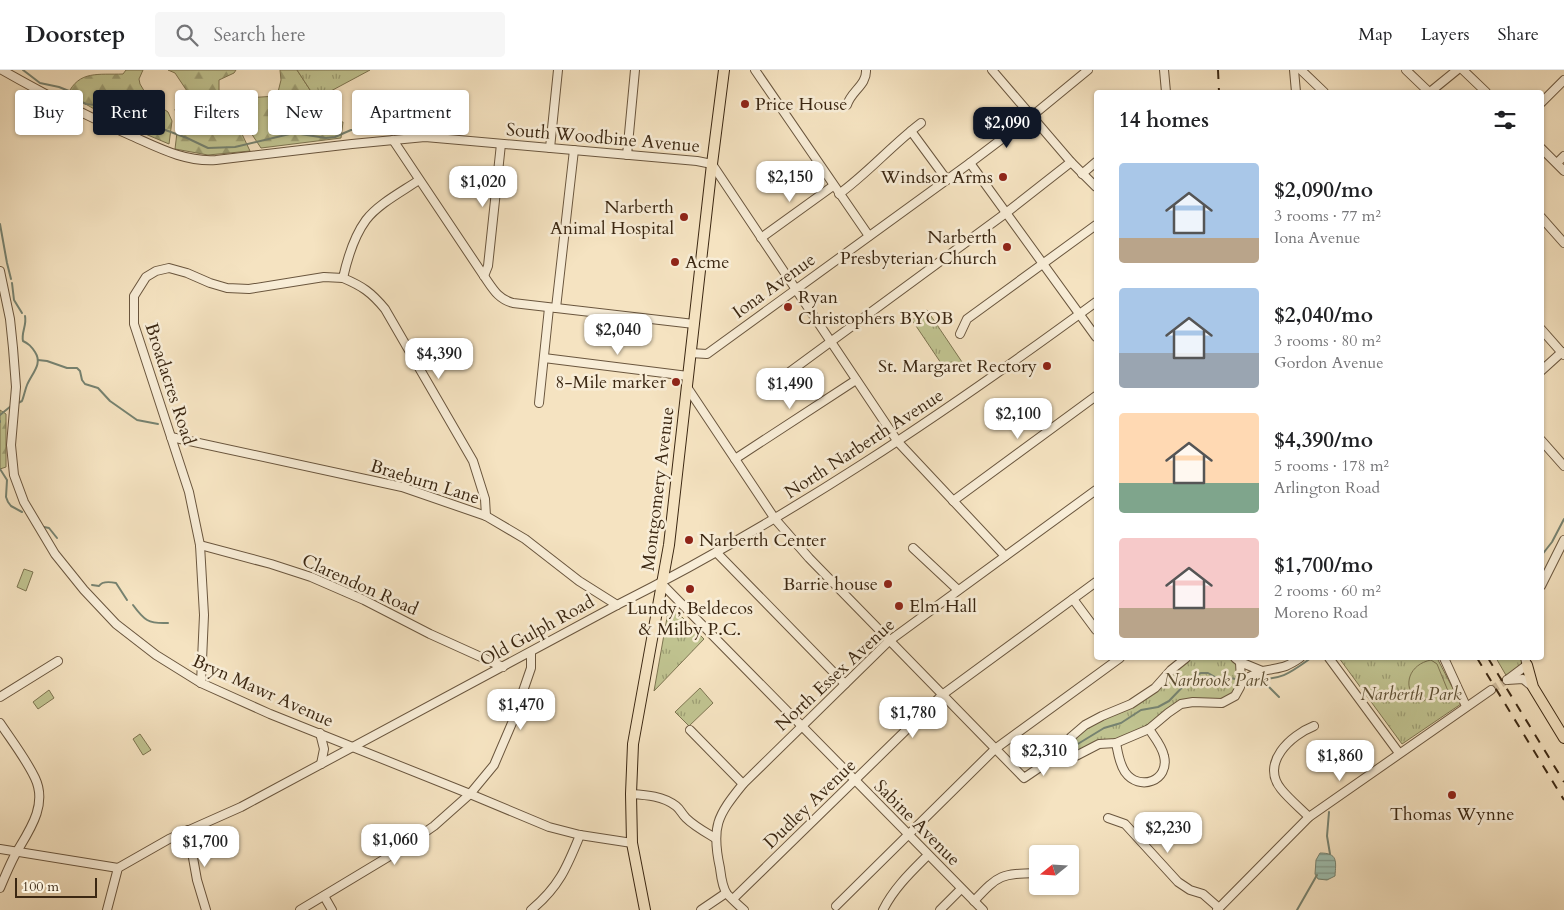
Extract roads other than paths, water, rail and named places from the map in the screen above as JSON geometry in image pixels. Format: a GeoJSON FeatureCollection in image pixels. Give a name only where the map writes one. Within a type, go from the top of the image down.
{"type":"FeatureCollection","features":[{"type":"Feature","properties":{"kind":"main road","name":"Montgomery Avenue"},"geometry":{"type":"LineString","coordinates":[[645,910],[632,844],[631,794],[635,735],[663,583],[673,515],[690,353],[724,70]]}},
{"type":"Feature","properties":{"kind":"main road"},"geometry":{"type":"LineString","coordinates":[[1526,661],[1533,687],[1564,738]]}},
{"type":"Feature","properties":{"kind":"street","name":"South Woodbine Avenue"},"geometry":{"type":"LineString","coordinates":[[2,70],[83,115],[169,152],[197,159],[216,160],[425,137],[697,161],[712,164]]}},
{"type":"Feature","properties":{"kind":"street"},"geometry":{"type":"LineString","coordinates":[[550,148],[558,70]]}},
{"type":"Feature","properties":{"kind":"street"},"geometry":{"type":"LineString","coordinates":[[627,155],[635,70]]}},
{"type":"Feature","properties":{"kind":"street"},"geometry":{"type":"LineString","coordinates":[[755,70],[869,236]]}},
{"type":"Feature","properties":{"kind":"street"},"geometry":{"type":"LineString","coordinates":[[847,105],[849,98],[865,79],[866,70]]}},
{"type":"Feature","properties":{"kind":"street"},"geometry":{"type":"LineString","coordinates":[[992,70],[1071,162],[1094,185]]}},
{"type":"Feature","properties":{"kind":"street","name":"Iona Avenue"},"geometry":{"type":"LineString","coordinates":[[690,353],[707,354],[970,163],[1088,70]]}},
{"type":"Feature","properties":{"kind":"street"},"geometry":{"type":"LineString","coordinates":[[1164,70],[1166,90]]}},
{"type":"Feature","properties":{"kind":"street"},"geometry":{"type":"LineString","coordinates":[[1294,70],[1296,90]]}},
{"type":"Feature","properties":{"kind":"street"},"geometry":{"type":"LineString","coordinates":[[1301,70],[1322,90]]}},
{"type":"Feature","properties":{"kind":"street"},"geometry":{"type":"LineString","coordinates":[[1406,70],[1427,90]]}},
{"type":"Feature","properties":{"kind":"street"},"geometry":{"type":"LineString","coordinates":[[1431,90],[1456,70]]}},
{"type":"Feature","properties":{"kind":"street"},"geometry":{"type":"LineString","coordinates":[[1463,70],[1484,90]]}},
{"type":"Feature","properties":{"kind":"street"},"geometry":{"type":"LineString","coordinates":[[1544,100],[1564,80]]}},
{"type":"Feature","properties":{"kind":"street"},"geometry":{"type":"LineString","coordinates":[[839,194],[921,123]]}},
{"type":"Feature","properties":{"kind":"street"},"geometry":{"type":"LineString","coordinates":[[911,131],[947,180]]}},
{"type":"Feature","properties":{"kind":"street"},"geometry":{"type":"LineString","coordinates":[[393,140],[497,295],[503,300],[513,303],[694,324]]}},
{"type":"Feature","properties":{"kind":"street"},"geometry":{"type":"LineString","coordinates":[[484,276],[488,266],[501,144]]}},
{"type":"Feature","properties":{"kind":"street"},"geometry":{"type":"LineString","coordinates":[[539,403],[574,150]]}},
{"type":"Feature","properties":{"kind":"street"},"geometry":{"type":"LineString","coordinates":[[1544,151],[1564,171]]}},
{"type":"Feature","properties":{"kind":"street"},"geometry":{"type":"LineString","coordinates":[[1557,164],[1564,156]]}},
{"type":"Feature","properties":{"kind":"street"},"geometry":{"type":"LineString","coordinates":[[765,390],[1006,213],[1071,162]]}},
{"type":"Feature","properties":{"kind":"street"},"geometry":{"type":"LineString","coordinates":[[970,163],[1094,334]]}},
{"type":"Feature","properties":{"kind":"street"},"geometry":{"type":"LineString","coordinates":[[712,164],[898,442],[1005,556]]}},
{"type":"Feature","properties":{"kind":"street"},"geometry":{"type":"LineString","coordinates":[[1082,174],[1094,164]]}},
{"type":"Feature","properties":{"kind":"street"},"geometry":{"type":"LineString","coordinates":[[419,180],[383,205],[366,220],[349,255],[343,278],[362,286],[385,309],[473,461],[485,499],[486,516]]}},
{"type":"Feature","properties":{"kind":"street"},"geometry":{"type":"LineString","coordinates":[[761,238],[833,186]]}},
{"type":"Feature","properties":{"kind":"street"},"geometry":{"type":"LineString","coordinates":[[1544,221],[1564,243]]}},
{"type":"Feature","properties":{"kind":"street"},"geometry":{"type":"LineString","coordinates":[[960,334],[967,319],[1094,226]]}},
{"type":"Feature","properties":{"kind":"street","name":"Broadacres Road"},"geometry":{"type":"LineString","coordinates":[[201,683],[204,615],[200,545],[189,492],[134,324],[134,296],[146,277],[156,271],[168,268],[226,288],[249,289],[324,277],[343,278]]}},
{"type":"Feature","properties":{"kind":"street","name":"Bryn Mawr Avenue"},"geometry":{"type":"LineString","coordinates":[[0,271],[11,327],[16,387],[11,445],[14,475],[24,502],[55,554],[84,590],[116,624],[156,655],[201,683],[270,714],[549,827],[580,835],[632,844]]}},
{"type":"Feature","properties":{"kind":"street","name":"North Narberth Avenue"},"geometry":{"type":"LineString","coordinates":[[663,583],[775,519],[898,442],[975,390],[1094,304]]}},
{"type":"Feature","properties":{"kind":"street"},"geometry":{"type":"LineString","coordinates":[[1544,332],[1563,354],[1544,369]]}},
{"type":"Feature","properties":{"kind":"street"},"geometry":{"type":"LineString","coordinates":[[544,358],[688,376]]}},
{"type":"Feature","properties":{"kind":"street"},"geometry":{"type":"LineString","coordinates":[[735,459],[856,380]]}},
{"type":"Feature","properties":{"kind":"street"},"geometry":{"type":"LineString","coordinates":[[687,387],[775,519],[809,558],[1024,778],[1052,758],[1085,725],[1131,704],[1155,688],[1171,670],[1184,660]]}},
{"type":"Feature","properties":{"kind":"street"},"geometry":{"type":"LineString","coordinates":[[953,501],[1094,397]]}},
{"type":"Feature","properties":{"kind":"street","name":"Braeburn Lane"},"geometry":{"type":"LineString","coordinates":[[171,437],[402,487],[486,516],[525,539],[578,581],[617,605]]}},
{"type":"Feature","properties":{"kind":"street"},"geometry":{"type":"LineString","coordinates":[[1544,443],[1564,466]]}},
{"type":"Feature","properties":{"kind":"street","name":"North Essex Avenue"},"geometry":{"type":"LineString","coordinates":[[726,893],[714,838],[720,816],[729,800],[742,784],[889,641],[1094,491]]}},
{"type":"Feature","properties":{"kind":"street"},"geometry":{"type":"LineString","coordinates":[[1544,580],[1564,540]]}},
{"type":"Feature","properties":{"kind":"street","name":"Clarendon Road"},"geometry":{"type":"LineString","coordinates":[[200,545],[312,576],[430,634],[503,667]]}},
{"type":"Feature","properties":{"kind":"street"},"geometry":{"type":"LineString","coordinates":[[913,548],[958,590]]}},
{"type":"Feature","properties":{"kind":"street"},"geometry":{"type":"LineString","coordinates":[[716,552],[845,684]]}},
{"type":"Feature","properties":{"kind":"street","name":"Old Gulph Road"},"geometry":{"type":"LineString","coordinates":[[118,868],[169,839],[241,807],[617,605],[663,583]]}},
{"type":"Feature","properties":{"kind":"street","name":"Sabine Avenue"},"geometry":{"type":"LineString","coordinates":[[663,583],[907,835],[983,910]]}},
{"type":"Feature","properties":{"kind":"street","name":"Dudley Avenue"},"geometry":{"type":"LineString","coordinates":[[733,899],[942,695],[1094,583]]}},
{"type":"Feature","properties":{"kind":"street"},"geometry":{"type":"LineString","coordinates":[[1073,599],[1094,627]]}},
{"type":"Feature","properties":{"kind":"street"},"geometry":{"type":"LineString","coordinates":[[300,910],[398,851],[434,826],[470,794],[494,766],[512,723],[531,668],[531,652]]}},
{"type":"Feature","properties":{"kind":"street"},"geometry":{"type":"LineString","coordinates":[[836,906],[995,749],[1116,660]]}},
{"type":"Feature","properties":{"kind":"street"},"geometry":{"type":"LineString","coordinates":[[1052,758],[1072,758],[1099,744],[1116,743],[1149,729],[1181,704],[1193,702],[1222,703],[1235,696],[1241,682],[1237,660]]}},
{"type":"Feature","properties":{"kind":"street"},"geometry":{"type":"LineString","coordinates":[[1237,660],[1262,672]]}},
{"type":"Feature","properties":{"kind":"street"},"geometry":{"type":"LineString","coordinates":[[1241,682],[1262,672],[1278,670],[1297,660]]}},
{"type":"Feature","properties":{"kind":"street"},"geometry":{"type":"LineString","coordinates":[[1330,660],[1399,753]]}},
{"type":"Feature","properties":{"kind":"street"},"geometry":{"type":"LineString","coordinates":[[1445,660],[1466,706]]}},
{"type":"Feature","properties":{"kind":"street"},"geometry":{"type":"LineString","coordinates":[[0,697],[58,661]]}},
{"type":"Feature","properties":{"kind":"street"},"geometry":{"type":"LineString","coordinates":[[1526,661],[1507,680],[1523,679],[1533,687]]}},
{"type":"Feature","properties":{"kind":"street"},"geometry":{"type":"LineString","coordinates":[[1108,818],[1125,824],[1178,882],[1190,890],[1203,894],[1218,909],[1309,817],[1466,706],[1492,690]]}},
{"type":"Feature","properties":{"kind":"street"},"geometry":{"type":"LineString","coordinates":[[0,723],[36,779],[39,796],[37,812],[24,843],[17,852],[0,888]]}},
{"type":"Feature","properties":{"kind":"street"},"geometry":{"type":"LineString","coordinates":[[1309,817],[1280,788],[1275,778],[1274,768],[1278,755],[1284,746],[1304,730],[1314,726]]}},
{"type":"Feature","properties":{"kind":"street"},"geometry":{"type":"LineString","coordinates":[[1116,743],[1119,760],[1125,772],[1132,779],[1144,784],[1152,782],[1161,776],[1165,768],[1165,758],[1160,745],[1149,729]]}},
{"type":"Feature","properties":{"kind":"street"},"geometry":{"type":"LineString","coordinates":[[690,730],[742,784]]}},
{"type":"Feature","properties":{"kind":"street"},"geometry":{"type":"LineString","coordinates":[[320,733],[324,749],[321,764]]}},
{"type":"Feature","properties":{"kind":"street"},"geometry":{"type":"LineString","coordinates":[[631,794],[652,796],[666,800],[677,806],[694,825],[714,838]]}},
{"type":"Feature","properties":{"kind":"street"},"geometry":{"type":"LineString","coordinates":[[188,830],[197,880],[206,910]]}},
{"type":"Feature","properties":{"kind":"street"},"geometry":{"type":"LineString","coordinates":[[532,910],[547,897],[566,869],[580,835]]}},
{"type":"Feature","properties":{"kind":"street"},"geometry":{"type":"LineString","coordinates":[[0,849],[118,868],[107,910]]}},
{"type":"Feature","properties":{"kind":"street"},"geometry":{"type":"LineString","coordinates":[[883,910],[905,878],[928,855]]}},
{"type":"Feature","properties":{"kind":"street"},"geometry":{"type":"LineString","coordinates":[[974,901],[998,878],[1008,874],[1029,873]]}},
{"type":"Feature","properties":{"kind":"street"},"geometry":{"type":"LineString","coordinates":[[940,910],[961,889]]}},
{"type":"Feature","properties":{"kind":"street"},"geometry":{"type":"LineString","coordinates":[[702,910],[726,893],[744,910]]}},
{"type":"Feature","properties":{"kind":"street"},"geometry":{"type":"LineString","coordinates":[[324,896],[332,910]]}},
{"type":"Feature","properties":{"kind":"waterway"},"geometry":{"type":"LineString","coordinates":[[23,70],[40,83],[69,91],[74,98],[86,104],[95,105],[104,102],[141,121],[208,148],[235,147],[294,133],[326,138],[335,137],[352,130]]}},
{"type":"Feature","properties":{"kind":"waterway"},"geometry":{"type":"LineString","coordinates":[[0,224],[11,279]]}},
{"type":"Feature","properties":{"kind":"waterway"},"geometry":{"type":"LineString","coordinates":[[12,283],[14,300],[22,313]]}},
{"type":"Feature","properties":{"kind":"waterway"},"geometry":{"type":"LineString","coordinates":[[18,403],[22,401],[38,361],[35,352],[23,341],[25,316]]}},
{"type":"Feature","properties":{"kind":"waterway"},"geometry":{"type":"LineString","coordinates":[[38,360],[67,368],[77,368],[85,384],[98,388],[110,401],[137,420],[158,424]]}},
{"type":"Feature","properties":{"kind":"waterway"},"geometry":{"type":"LineString","coordinates":[[0,415],[11,406]]}},
{"type":"Feature","properties":{"kind":"waterway"},"geometry":{"type":"LineString","coordinates":[[0,469],[7,480],[6,497],[8,502],[11,506],[22,512]]}},
{"type":"Feature","properties":{"kind":"waterway"},"geometry":{"type":"LineString","coordinates":[[1544,552],[1552,542],[1564,519]]}},
{"type":"Feature","properties":{"kind":"waterway"},"geometry":{"type":"LineString","coordinates":[[44,527],[49,528],[57,538]]}},
{"type":"Feature","properties":{"kind":"waterway"},"geometry":{"type":"LineString","coordinates":[[92,585],[99,586],[109,582],[116,583],[127,600]]}},
{"type":"Feature","properties":{"kind":"waterway"},"geometry":{"type":"LineString","coordinates":[[133,605],[147,620],[156,623],[168,623]]}},
{"type":"Feature","properties":{"kind":"waterway"},"geometry":{"type":"LineString","coordinates":[[1255,679],[1279,677],[1308,660]]}},
{"type":"Feature","properties":{"kind":"waterway"},"geometry":{"type":"LineString","coordinates":[[1063,753],[1104,728],[1121,723],[1141,710],[1158,707],[1169,701],[1192,677],[1201,673],[1208,673],[1215,677],[1237,679]]}},
{"type":"Feature","properties":{"kind":"waterway"},"geometry":{"type":"LineString","coordinates":[[1265,680],[1267,685],[1279,697]]}},
{"type":"Feature","properties":{"kind":"waterway"},"geometry":{"type":"LineString","coordinates":[[1329,812],[1327,836],[1330,854]]}},
{"type":"Feature","properties":{"kind":"waterway"},"geometry":{"type":"LineString","coordinates":[[1297,910],[1317,875]]}},
{"type":"Feature","properties":{"kind":"tunnel"},"geometry":{"type":"LineString","coordinates":[[1491,690],[1507,680]]}},
{"type":"Feature","properties":{"kind":"railway"},"geometry":{"type":"LineString","coordinates":[[1218,70],[1219,90]]}},
{"type":"Feature","properties":{"kind":"railway"},"geometry":{"type":"LineString","coordinates":[[1478,660],[1564,800]]}},
{"type":"Feature","properties":{"kind":"railway"},"geometry":{"type":"LineString","coordinates":[[1489,660],[1564,782]]}},
{"type":"Feature","properties":{"kind":"place","name":"Price House"},"geometry":{"type":"Point","coordinates":[745,104]}},
{"type":"Feature","properties":{"kind":"place","name":"Windsor Arms"},"geometry":{"type":"Point","coordinates":[1003,177]}},
{"type":"Feature","properties":{"kind":"place","name":"Narberth Animal Hospital"},"geometry":{"type":"Point","coordinates":[684,217]}},
{"type":"Feature","properties":{"kind":"place","name":"Narberth Presbyterian Church"},"geometry":{"type":"Point","coordinates":[1007,247]}},
{"type":"Feature","properties":{"kind":"place","name":"Acme"},"geometry":{"type":"Point","coordinates":[675,262]}},
{"type":"Feature","properties":{"kind":"place","name":"Ryan Christophers BYOB"},"geometry":{"type":"Point","coordinates":[788,307]}},
{"type":"Feature","properties":{"kind":"place","name":"St. Margaret Rectory"},"geometry":{"type":"Point","coordinates":[1047,366]}},
{"type":"Feature","properties":{"kind":"place","name":"8-Mile marker"},"geometry":{"type":"Point","coordinates":[676,382]}},
{"type":"Feature","properties":{"kind":"place","name":"Narberth Center"},"geometry":{"type":"Point","coordinates":[689,540]}},
{"type":"Feature","properties":{"kind":"place","name":"Barrie house"},"geometry":{"type":"Point","coordinates":[888,584]}},
{"type":"Feature","properties":{"kind":"place","name":"Lundy, Beldecos & Milby P.C."},"geometry":{"type":"Point","coordinates":[690,589]}},
{"type":"Feature","properties":{"kind":"place","name":"Elm Hall"},"geometry":{"type":"Point","coordinates":[899,606]}},
{"type":"Feature","properties":{"kind":"place","name":"Thomas Wynne"},"geometry":{"type":"Point","coordinates":[1452,795]}},
{"type":"Feature","properties":{"kind":"park label","name":"Narbrook Park"},"geometry":{"type":"Point","coordinates":[1216,680]}},
{"type":"Feature","properties":{"kind":"park label","name":"Narberth Park"},"geometry":{"type":"Point","coordinates":[1411,694]}}]}
